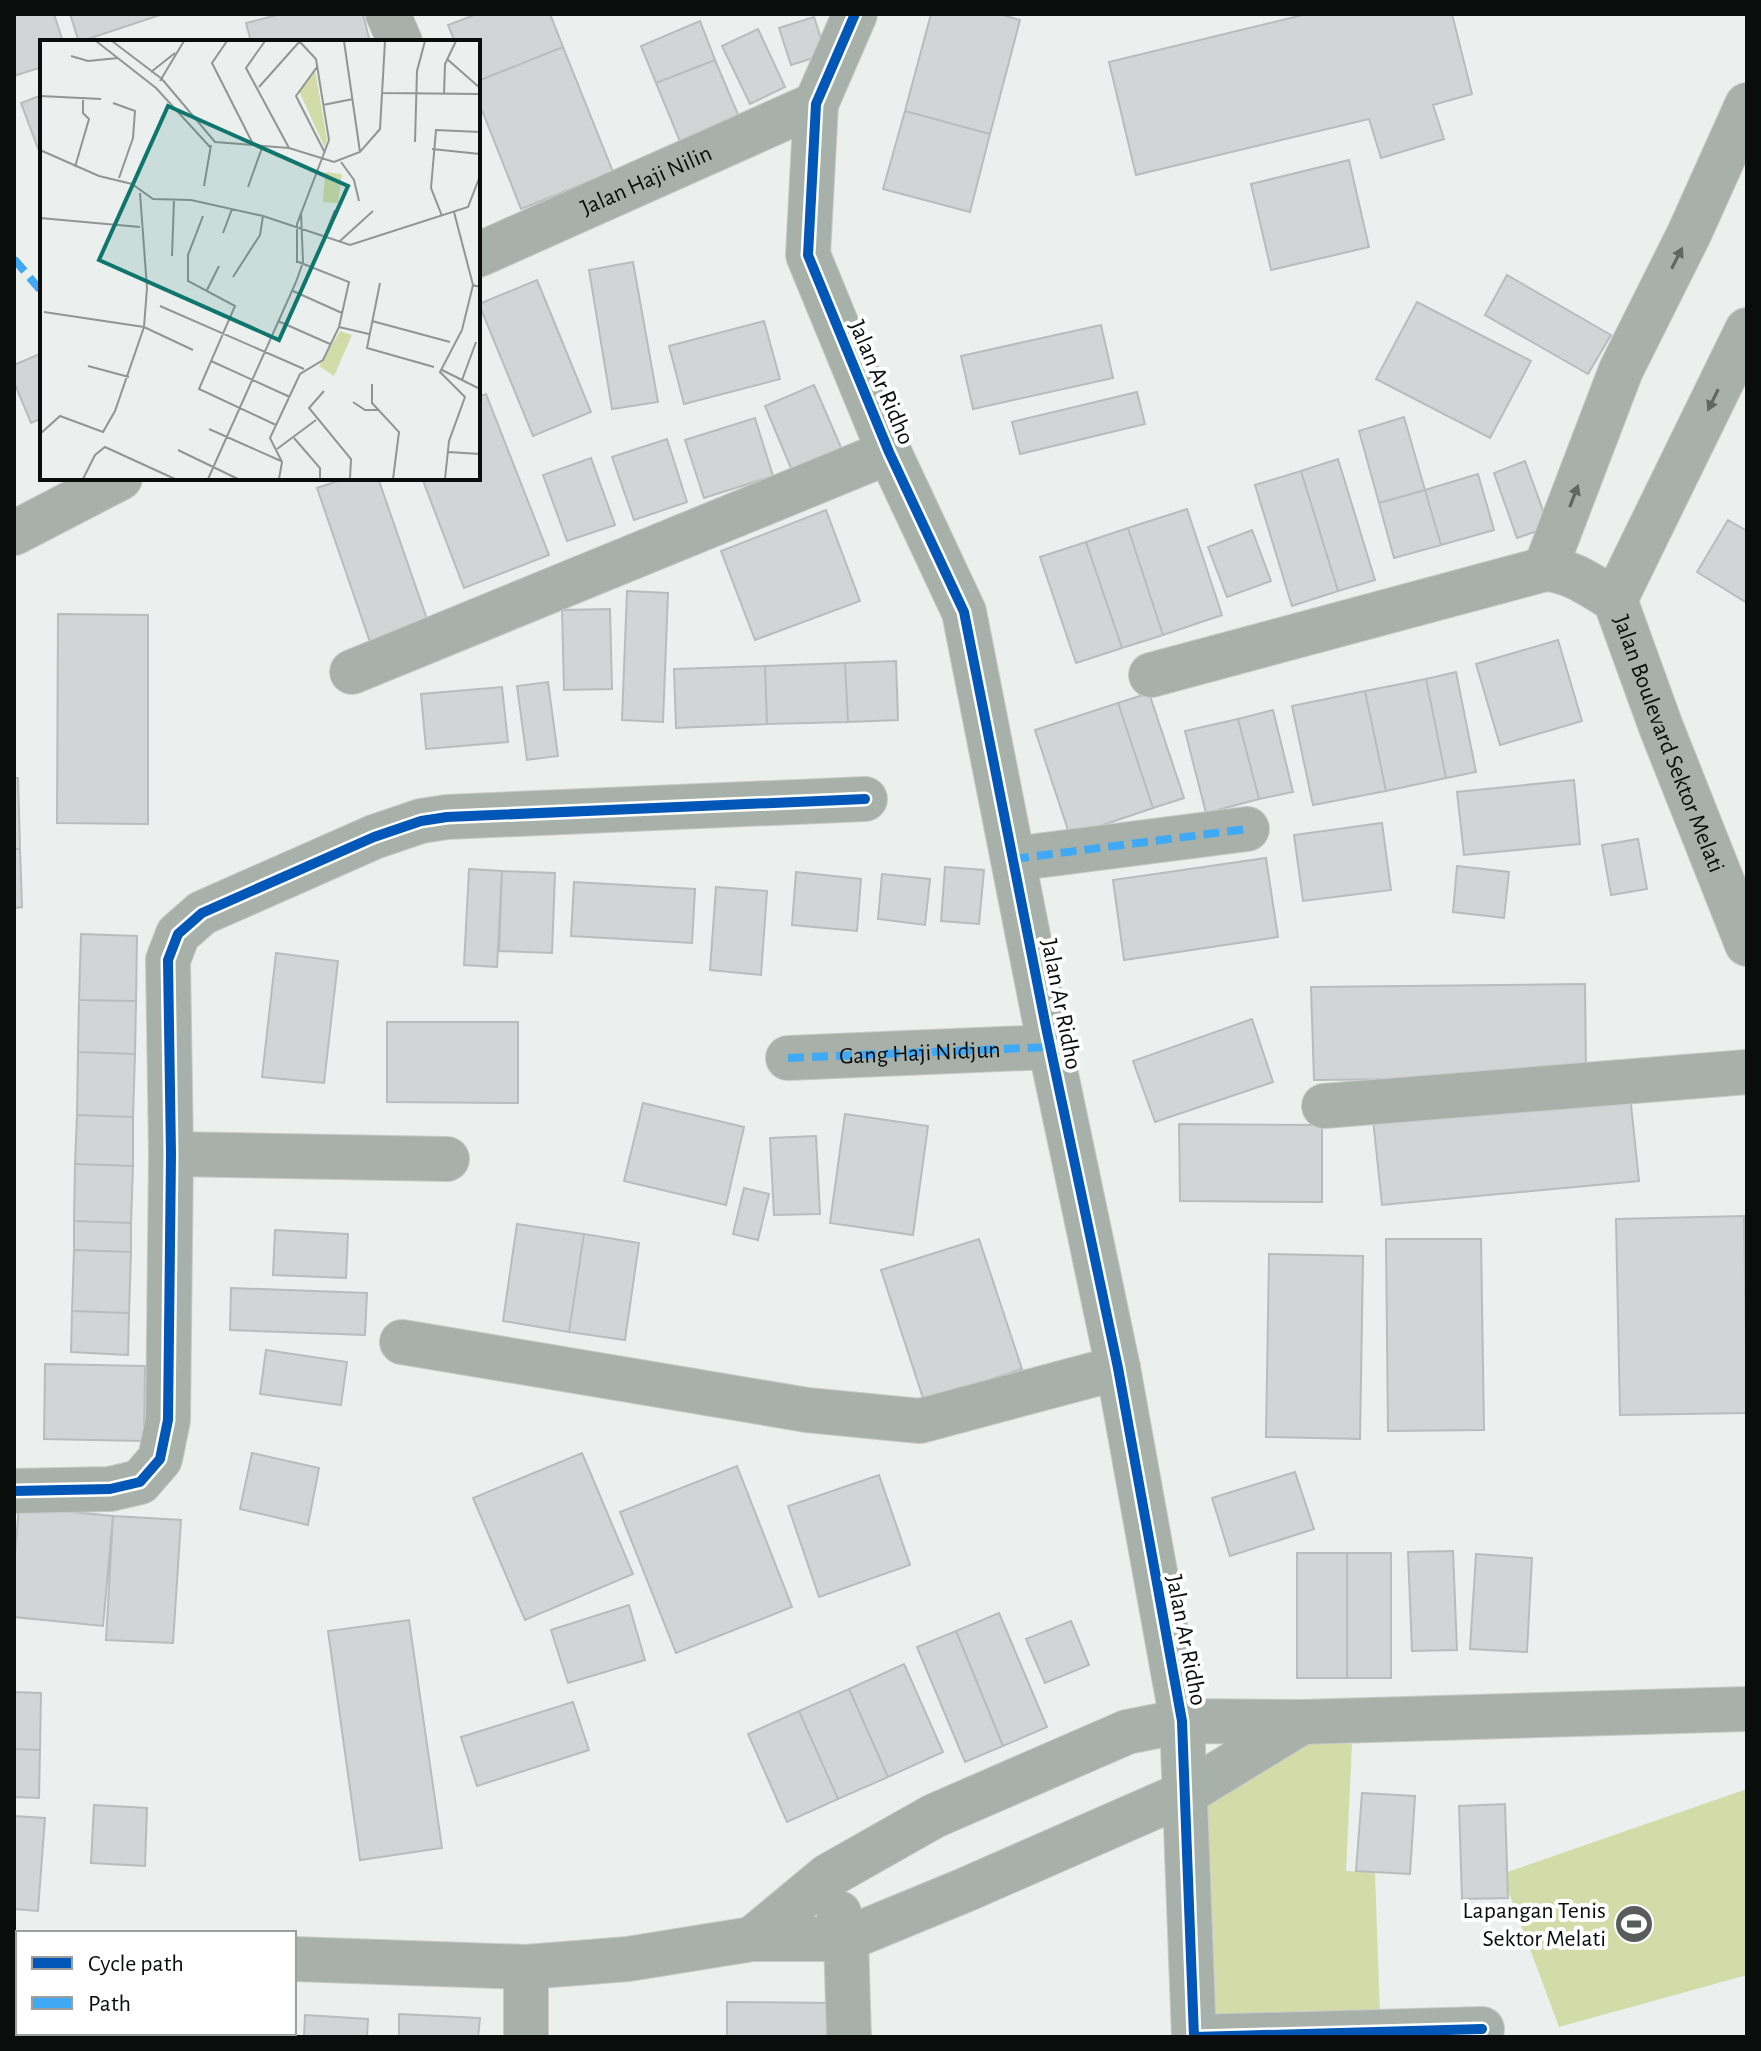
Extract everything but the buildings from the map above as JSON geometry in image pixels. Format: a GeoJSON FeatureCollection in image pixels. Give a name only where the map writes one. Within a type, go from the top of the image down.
{"type":"FeatureCollection","features":[{"type":"Feature","properties":{"kind":"street"},"geometry":{"type":"LineString","coordinates":[[388,14],[399,40]]}},
{"type":"Feature","properties":{"kind":"street","name":"Jalan Ar Ridho"},"geometry":{"type":"LineString","coordinates":[[855,14],[816,104],[808,255],[889,452],[964,612],[1050,1047],[1118,1368],[1182,1721],[1194,2037]]}},
{"type":"Feature","properties":{"kind":"street","name":"Jalan Haji Nilin"},"geometry":{"type":"LineString","coordinates":[[481,245],[816,104]]}},
{"type":"Feature","properties":{"kind":"street"},"geometry":{"type":"LineString","coordinates":[[1545,569],[1621,370],[1689,234],[1747,105]]}},
{"type":"Feature","properties":{"kind":"street","name":"Jalan Boulevard Sektor Melati"},"geometry":{"type":"LineString","coordinates":[[1747,330],[1615,600],[1661,727],[1747,944]]}},
{"type":"Feature","properties":{"kind":"street"},"geometry":{"type":"LineString","coordinates":[[352,672],[889,452]]}},
{"type":"Feature","properties":{"kind":"street"},"geometry":{"type":"LineString","coordinates":[[14,533],[116,480]]}},
{"type":"Feature","properties":{"kind":"street"},"geometry":{"type":"LineString","coordinates":[[1151,675],[1545,569],[1557,569],[1574,576],[1615,600]]}},
{"type":"Feature","properties":{"kind":"street"},"geometry":{"type":"LineString","coordinates":[[14,1491],[110,1489],[140,1482],[160,1459],[168,1420],[171,1154],[168,960],[178,934],[202,913],[374,837],[421,821],[447,817],[865,799]]}},
{"type":"Feature","properties":{"kind":"street"},"geometry":{"type":"LineString","coordinates":[[1013,859],[1247,829]]}},
{"type":"Feature","properties":{"kind":"street","name":"Gang Haji Nidjun"},"geometry":{"type":"LineString","coordinates":[[788,1058],[1050,1047]]}},
{"type":"Feature","properties":{"kind":"street"},"geometry":{"type":"LineString","coordinates":[[1324,1106],[1747,1072]]}},
{"type":"Feature","properties":{"kind":"street"},"geometry":{"type":"LineString","coordinates":[[171,1154],[447,1159]]}},
{"type":"Feature","properties":{"kind":"street"},"geometry":{"type":"LineString","coordinates":[[402,1342],[807,1410],[920,1421],[1118,1368]]}},
{"type":"Feature","properties":{"kind":"street"},"geometry":{"type":"LineString","coordinates":[[752,1939],[828,1876],[934,1816],[1127,1732],[1182,1721],[1302,1722],[1747,1709]]}},
{"type":"Feature","properties":{"kind":"street"},"geometry":{"type":"LineString","coordinates":[[296,1959],[526,1967],[628,1959],[752,1939],[846,1939],[1186,1793],[1302,1722]]}},
{"type":"Feature","properties":{"kind":"street"},"geometry":{"type":"LineString","coordinates":[[828,1876],[846,1939],[849,2037]]}},
{"type":"Feature","properties":{"kind":"street"},"geometry":{"type":"LineString","coordinates":[[526,1967],[526,2037]]}},
{"type":"Feature","properties":{"kind":"street"},"geometry":{"type":"LineString","coordinates":[[1194,2037],[1482,2029]]}},
{"type":"Feature","properties":{"kind":"green space"},"geometry":{"type":"Polygon","coordinates":[[[1312,1742],[1352,1744],[1346,1871],[1375,1872],[1380,2016],[1213,2014],[1203,1809],[1312,1742]]]}},
{"type":"Feature","properties":{"kind":"green space","name":"Lapangan Tenis Sektor Melati"},"geometry":{"type":"Polygon","coordinates":[[[1747,1789],[1747,1975],[1559,2027],[1502,1874],[1747,1789]]]}},
{"type":"Feature","properties":{"kind":"marked path"},"geometry":{"type":"LineString","coordinates":[[14,259],[40,290]]}},
{"type":"Feature","properties":{"kind":"marked path"},"geometry":{"type":"LineString","coordinates":[[1013,859],[1247,829]]}},
{"type":"Feature","properties":{"kind":"marked path"},"geometry":{"type":"LineString","coordinates":[[788,1058],[1050,1047]]}},
{"type":"Feature","properties":{"kind":"cycle path"},"geometry":{"type":"LineString","coordinates":[[855,14],[816,104],[808,255],[889,452],[964,612],[1046,1027],[1118,1368],[1182,1721],[1194,2037],[1482,2029]]}},
{"type":"Feature","properties":{"kind":"cycle path"},"geometry":{"type":"LineString","coordinates":[[14,1491],[110,1489],[140,1482],[160,1459],[168,1420],[171,1154],[168,960],[178,934],[202,913],[374,837],[421,821],[447,817],[865,799]]}},
{"type":"Feature","properties":{"kind":"place","name":"Lapangan Tenis Sektor Melati"},"geometry":{"type":"Point","coordinates":[1634,1924]}}]}
